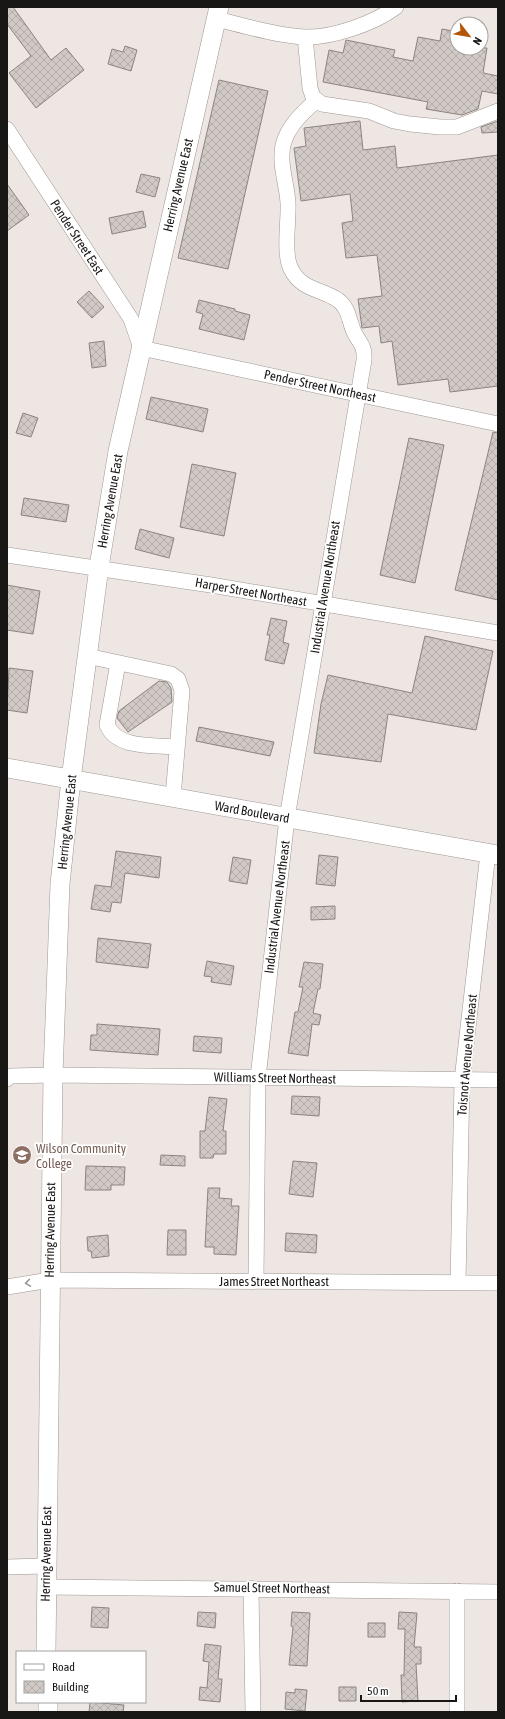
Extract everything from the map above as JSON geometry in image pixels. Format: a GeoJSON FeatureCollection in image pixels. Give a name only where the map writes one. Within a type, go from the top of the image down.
{"type":"FeatureCollection","features":[{"type":"Feature","properties":{"kind":"main road","name":"Herring Avenue East"},"geometry":{"type":"LineString","coordinates":[[46,1651],[52,1075],[60,884],[87,656],[99,567],[118,451],[218,13]]}},
{"type":"Feature","properties":{"kind":"main road","name":"Ward Boulevard"},"geometry":{"type":"LineString","coordinates":[[7,768],[493,854]]}},
{"type":"Feature","properties":{"kind":"street"},"geometry":{"type":"LineString","coordinates":[[218,13],[278,33],[305,37],[346,31],[372,21],[396,7]]}},
{"type":"Feature","properties":{"kind":"street"},"geometry":{"type":"LineString","coordinates":[[305,37],[310,88],[313,97],[322,104],[369,112],[394,121],[440,127],[457,127],[498,111]]}},
{"type":"Feature","properties":{"kind":"street","name":"Industrial Avenue Northeast"},"geometry":{"type":"LineString","coordinates":[[256,1281],[258,1078],[287,818],[322,604],[362,376],[364,349],[354,332],[345,307],[338,300],[318,292],[299,280],[291,269],[287,254],[288,201],[282,158],[283,145],[289,130],[300,115],[317,100]]}},
{"type":"Feature","properties":{"kind":"street","name":"Pender Street East"},"geometry":{"type":"LineString","coordinates":[[7,129],[131,319],[141,348]]}},
{"type":"Feature","properties":{"kind":"street","name":"Pender Street Northeast"},"geometry":{"type":"LineString","coordinates":[[141,348],[498,424]]}},
{"type":"Feature","properties":{"kind":"street","name":"Harper Street Northeast"},"geometry":{"type":"LineString","coordinates":[[7,555],[99,567],[498,633]]}},
{"type":"Feature","properties":{"kind":"street"},"geometry":{"type":"LineString","coordinates":[[87,656],[171,674],[178,679],[182,691],[172,797]]}},
{"type":"Feature","properties":{"kind":"street"},"geometry":{"type":"LineString","coordinates":[[118,663],[107,725],[110,733],[118,739],[126,742],[177,747]]}},
{"type":"Feature","properties":{"kind":"street","name":"Toisnot Avenue Northeast"},"geometry":{"type":"LineString","coordinates":[[458,1282],[462,1080],[493,854]]}},
{"type":"Feature","properties":{"kind":"street","name":"Williams Street Northeast"},"geometry":{"type":"LineString","coordinates":[[7,1079],[10,1076],[52,1075],[498,1080]]}},
{"type":"Feature","properties":{"kind":"street","name":"James Street Northeast"},"geometry":{"type":"LineString","coordinates":[[7,1287],[50,1280],[498,1283]]}},
{"type":"Feature","properties":{"kind":"street"},"geometry":{"type":"LineString","coordinates":[[7,1567],[46,1566]]}},
{"type":"Feature","properties":{"kind":"street","name":"Samuel Street Northeast"},"geometry":{"type":"LineString","coordinates":[[46,1587],[250,1588],[498,1592]]}},
{"type":"Feature","properties":{"kind":"street"},"geometry":{"type":"LineString","coordinates":[[250,1588],[253,1712]]}},
{"type":"Feature","properties":{"kind":"street"},"geometry":{"type":"LineString","coordinates":[[457,1591],[457,1712]]}},
{"type":"Feature","properties":{"kind":"building"},"geometry":{"type":"Polygon","coordinates":[[[7,7],[13,7],[51,60],[66,48],[84,70],[36,108],[9,73],[31,56],[7,24],[7,7]]]}},
{"type":"Feature","properties":{"kind":"building"},"geometry":{"type":"Polygon","coordinates":[[[442,29],[449,30],[449,56],[486,56],[483,73],[498,76],[498,94],[482,91],[478,109],[462,115],[426,109],[428,102],[323,82],[329,50],[343,53],[346,40],[395,50],[393,57],[413,61],[418,37],[440,41],[442,29]]]}},
{"type":"Feature","properties":{"kind":"building"},"geometry":{"type":"Polygon","coordinates":[[[125,46],[137,50],[131,71],[108,64],[112,49],[123,52],[125,46]]]}},
{"type":"Feature","properties":{"kind":"building"},"geometry":{"type":"Polygon","coordinates":[[[219,80],[268,91],[228,269],[178,258],[219,80]]]}},
{"type":"Feature","properties":{"kind":"building"},"geometry":{"type":"Polygon","coordinates":[[[360,121],[363,150],[395,146],[397,168],[498,155],[498,386],[450,392],[448,379],[398,385],[392,341],[381,343],[379,326],[362,328],[358,299],[382,296],[377,255],[346,258],[342,223],[353,221],[350,194],[301,201],[294,148],[306,146],[304,128],[360,121]]]}},
{"type":"Feature","properties":{"kind":"building"},"geometry":{"type":"Polygon","coordinates":[[[498,121],[498,132],[482,133],[481,127],[498,121]]]}},
{"type":"Feature","properties":{"kind":"building"},"geometry":{"type":"Polygon","coordinates":[[[141,174],[160,178],[155,197],[136,192],[141,174]]]}},
{"type":"Feature","properties":{"kind":"building"},"geometry":{"type":"Polygon","coordinates":[[[7,184],[29,215],[7,231],[7,184]]]}},
{"type":"Feature","properties":{"kind":"building"},"geometry":{"type":"Polygon","coordinates":[[[143,211],[146,227],[112,234],[109,218],[143,211]]]}},
{"type":"Feature","properties":{"kind":"building"},"geometry":{"type":"Polygon","coordinates":[[[89,291],[104,307],[92,318],[77,302],[89,291]]]}},
{"type":"Feature","properties":{"kind":"building"},"geometry":{"type":"Polygon","coordinates":[[[199,300],[235,309],[235,311],[250,315],[244,340],[199,329],[203,314],[196,312],[199,300]]]}},
{"type":"Feature","properties":{"kind":"building"},"geometry":{"type":"Polygon","coordinates":[[[104,341],[106,366],[92,368],[89,343],[104,341]]]}},
{"type":"Feature","properties":{"kind":"building"},"geometry":{"type":"Polygon","coordinates":[[[151,397],[208,409],[203,432],[146,419],[151,397]]]}},
{"type":"Feature","properties":{"kind":"building"},"geometry":{"type":"Polygon","coordinates":[[[23,413],[38,418],[31,437],[16,433],[23,413]]]}},
{"type":"Feature","properties":{"kind":"building"},"geometry":{"type":"Polygon","coordinates":[[[493,432],[498,433],[498,600],[455,590],[493,432]]]}},
{"type":"Feature","properties":{"kind":"building"},"geometry":{"type":"Polygon","coordinates":[[[409,438],[444,445],[415,583],[380,575],[409,438]]]}},
{"type":"Feature","properties":{"kind":"building"},"geometry":{"type":"Polygon","coordinates":[[[192,464],[236,473],[224,536],[180,527],[192,464]]]}},
{"type":"Feature","properties":{"kind":"building"},"geometry":{"type":"Polygon","coordinates":[[[24,498],[69,505],[66,522],[21,515],[24,498]]]}},
{"type":"Feature","properties":{"kind":"building"},"geometry":{"type":"Polygon","coordinates":[[[140,529],[174,538],[169,558],[135,549],[140,529]]]}},
{"type":"Feature","properties":{"kind":"building"},"geometry":{"type":"Polygon","coordinates":[[[7,585],[40,591],[33,634],[7,630],[7,585]]]}},
{"type":"Feature","properties":{"kind":"building"},"geometry":{"type":"Polygon","coordinates":[[[271,618],[287,621],[283,642],[289,644],[284,664],[265,660],[270,635],[267,635],[271,618]]]}},
{"type":"Feature","properties":{"kind":"building"},"geometry":{"type":"Polygon","coordinates":[[[425,636],[493,651],[476,730],[388,714],[381,762],[314,753],[321,704],[328,675],[412,693],[425,636]]]}},
{"type":"Feature","properties":{"kind":"building"},"geometry":{"type":"Polygon","coordinates":[[[9,668],[33,671],[27,713],[7,710],[9,668]]]}},
{"type":"Feature","properties":{"kind":"building"},"geometry":{"type":"Polygon","coordinates":[[[159,681],[167,682],[171,688],[172,702],[128,732],[117,718],[119,711],[159,681]]]}},
{"type":"Feature","properties":{"kind":"building"},"geometry":{"type":"Polygon","coordinates":[[[199,727],[274,742],[270,756],[196,741],[199,727]]]}},
{"type":"Feature","properties":{"kind":"building"},"geometry":{"type":"Polygon","coordinates":[[[116,851],[161,857],[159,878],[125,873],[121,903],[112,902],[110,912],[91,909],[95,885],[111,887],[116,851]]]}},
{"type":"Feature","properties":{"kind":"building"},"geometry":{"type":"Polygon","coordinates":[[[319,855],[338,857],[335,886],[316,884],[319,855]]]}},
{"type":"Feature","properties":{"kind":"building"},"geometry":{"type":"Polygon","coordinates":[[[233,857],[251,860],[247,884],[229,881],[233,857]]]}},
{"type":"Feature","properties":{"kind":"building"},"geometry":{"type":"Polygon","coordinates":[[[335,906],[335,919],[311,920],[311,907],[335,906]]]}},
{"type":"Feature","properties":{"kind":"building"},"geometry":{"type":"Polygon","coordinates":[[[98,938],[151,944],[148,968],[96,962],[98,938]]]}},
{"type":"Feature","properties":{"kind":"building"},"geometry":{"type":"Polygon","coordinates":[[[207,961],[234,966],[231,985],[211,982],[212,977],[204,976],[207,961]]]}},
{"type":"Feature","properties":{"kind":"building"},"geometry":{"type":"Polygon","coordinates":[[[304,962],[323,964],[320,989],[318,989],[313,1013],[321,1015],[319,1025],[312,1024],[308,1056],[288,1053],[295,1012],[298,1012],[303,987],[299,987],[304,962]]]}},
{"type":"Feature","properties":{"kind":"building"},"geometry":{"type":"Polygon","coordinates":[[[97,1024],[160,1029],[158,1055],[90,1050],[91,1035],[97,1035],[97,1024]]]}},
{"type":"Feature","properties":{"kind":"building"},"geometry":{"type":"Polygon","coordinates":[[[194,1036],[222,1038],[221,1053],[193,1051],[194,1036]]]}},
{"type":"Feature","properties":{"kind":"building"},"geometry":{"type":"Polygon","coordinates":[[[292,1096],[320,1097],[319,1116],[291,1114],[292,1096]]]}},
{"type":"Feature","properties":{"kind":"building"},"geometry":{"type":"Polygon","coordinates":[[[209,1097],[227,1099],[223,1131],[226,1131],[226,1154],[214,1154],[213,1158],[200,1158],[200,1131],[205,1131],[209,1097]]]}},
{"type":"Feature","properties":{"kind":"building"},"geometry":{"type":"Polygon","coordinates":[[[161,1155],[185,1156],[185,1166],[160,1165],[161,1155]]]}},
{"type":"Feature","properties":{"kind":"building"},"geometry":{"type":"Polygon","coordinates":[[[293,1161],[317,1163],[313,1197],[289,1194],[293,1161]]]}},
{"type":"Feature","properties":{"kind":"building"},"geometry":{"type":"Polygon","coordinates":[[[86,1166],[125,1167],[124,1185],[111,1185],[111,1190],[85,1190],[86,1166]]]}},
{"type":"Feature","properties":{"kind":"building"},"geometry":{"type":"Polygon","coordinates":[[[208,1188],[220,1188],[219,1198],[232,1199],[231,1206],[239,1206],[236,1255],[214,1254],[214,1247],[205,1247],[208,1188]]]}},
{"type":"Feature","properties":{"kind":"building"},"geometry":{"type":"Polygon","coordinates":[[[168,1230],[186,1230],[186,1255],[167,1255],[168,1230]]]}},
{"type":"Feature","properties":{"kind":"building"},"geometry":{"type":"Polygon","coordinates":[[[286,1233],[317,1235],[316,1253],[285,1251],[286,1233]]]}},
{"type":"Feature","properties":{"kind":"building"},"geometry":{"type":"Polygon","coordinates":[[[108,1235],[109,1256],[92,1258],[91,1251],[88,1251],[87,1237],[108,1235]]]}},
{"type":"Feature","properties":{"kind":"building"},"geometry":{"type":"Polygon","coordinates":[[[92,1607],[109,1608],[108,1628],[91,1627],[92,1607]]]}},
{"type":"Feature","properties":{"kind":"building"},"geometry":{"type":"Polygon","coordinates":[[[198,1612],[216,1613],[215,1628],[197,1626],[198,1612]]]}},
{"type":"Feature","properties":{"kind":"building"},"geometry":{"type":"Polygon","coordinates":[[[292,1612],[310,1613],[307,1666],[289,1665],[293,1627],[291,1626],[292,1612]]]}},
{"type":"Feature","properties":{"kind":"building"},"geometry":{"type":"Polygon","coordinates":[[[399,1612],[417,1613],[414,1647],[421,1647],[421,1664],[416,1664],[418,1701],[402,1702],[401,1675],[404,1675],[405,1629],[398,1629],[399,1612]]]}},
{"type":"Feature","properties":{"kind":"building"},"geometry":{"type":"Polygon","coordinates":[[[368,1623],[385,1623],[385,1637],[368,1637],[368,1623]]]}},
{"type":"Feature","properties":{"kind":"building"},"geometry":{"type":"Polygon","coordinates":[[[205,1644],[221,1646],[218,1679],[222,1679],[220,1702],[199,1700],[200,1687],[207,1688],[209,1662],[203,1661],[205,1644]]]}},
{"type":"Feature","properties":{"kind":"building"},"geometry":{"type":"Polygon","coordinates":[[[339,1687],[356,1687],[356,1701],[339,1701],[339,1687]]]}},
{"type":"Feature","properties":{"kind":"building"},"geometry":{"type":"Polygon","coordinates":[[[295,1689],[307,1690],[305,1711],[285,1709],[286,1692],[295,1693],[295,1689]]]}},
{"type":"Feature","properties":{"kind":"building"},"geometry":{"type":"Polygon","coordinates":[[[90,1703],[124,1705],[123,1712],[89,1712],[90,1703]]]}},
{"type":"Feature","properties":{"kind":"place","name":"Wilson Community College"},"geometry":{"type":"Point","coordinates":[22,1155]}}]}
